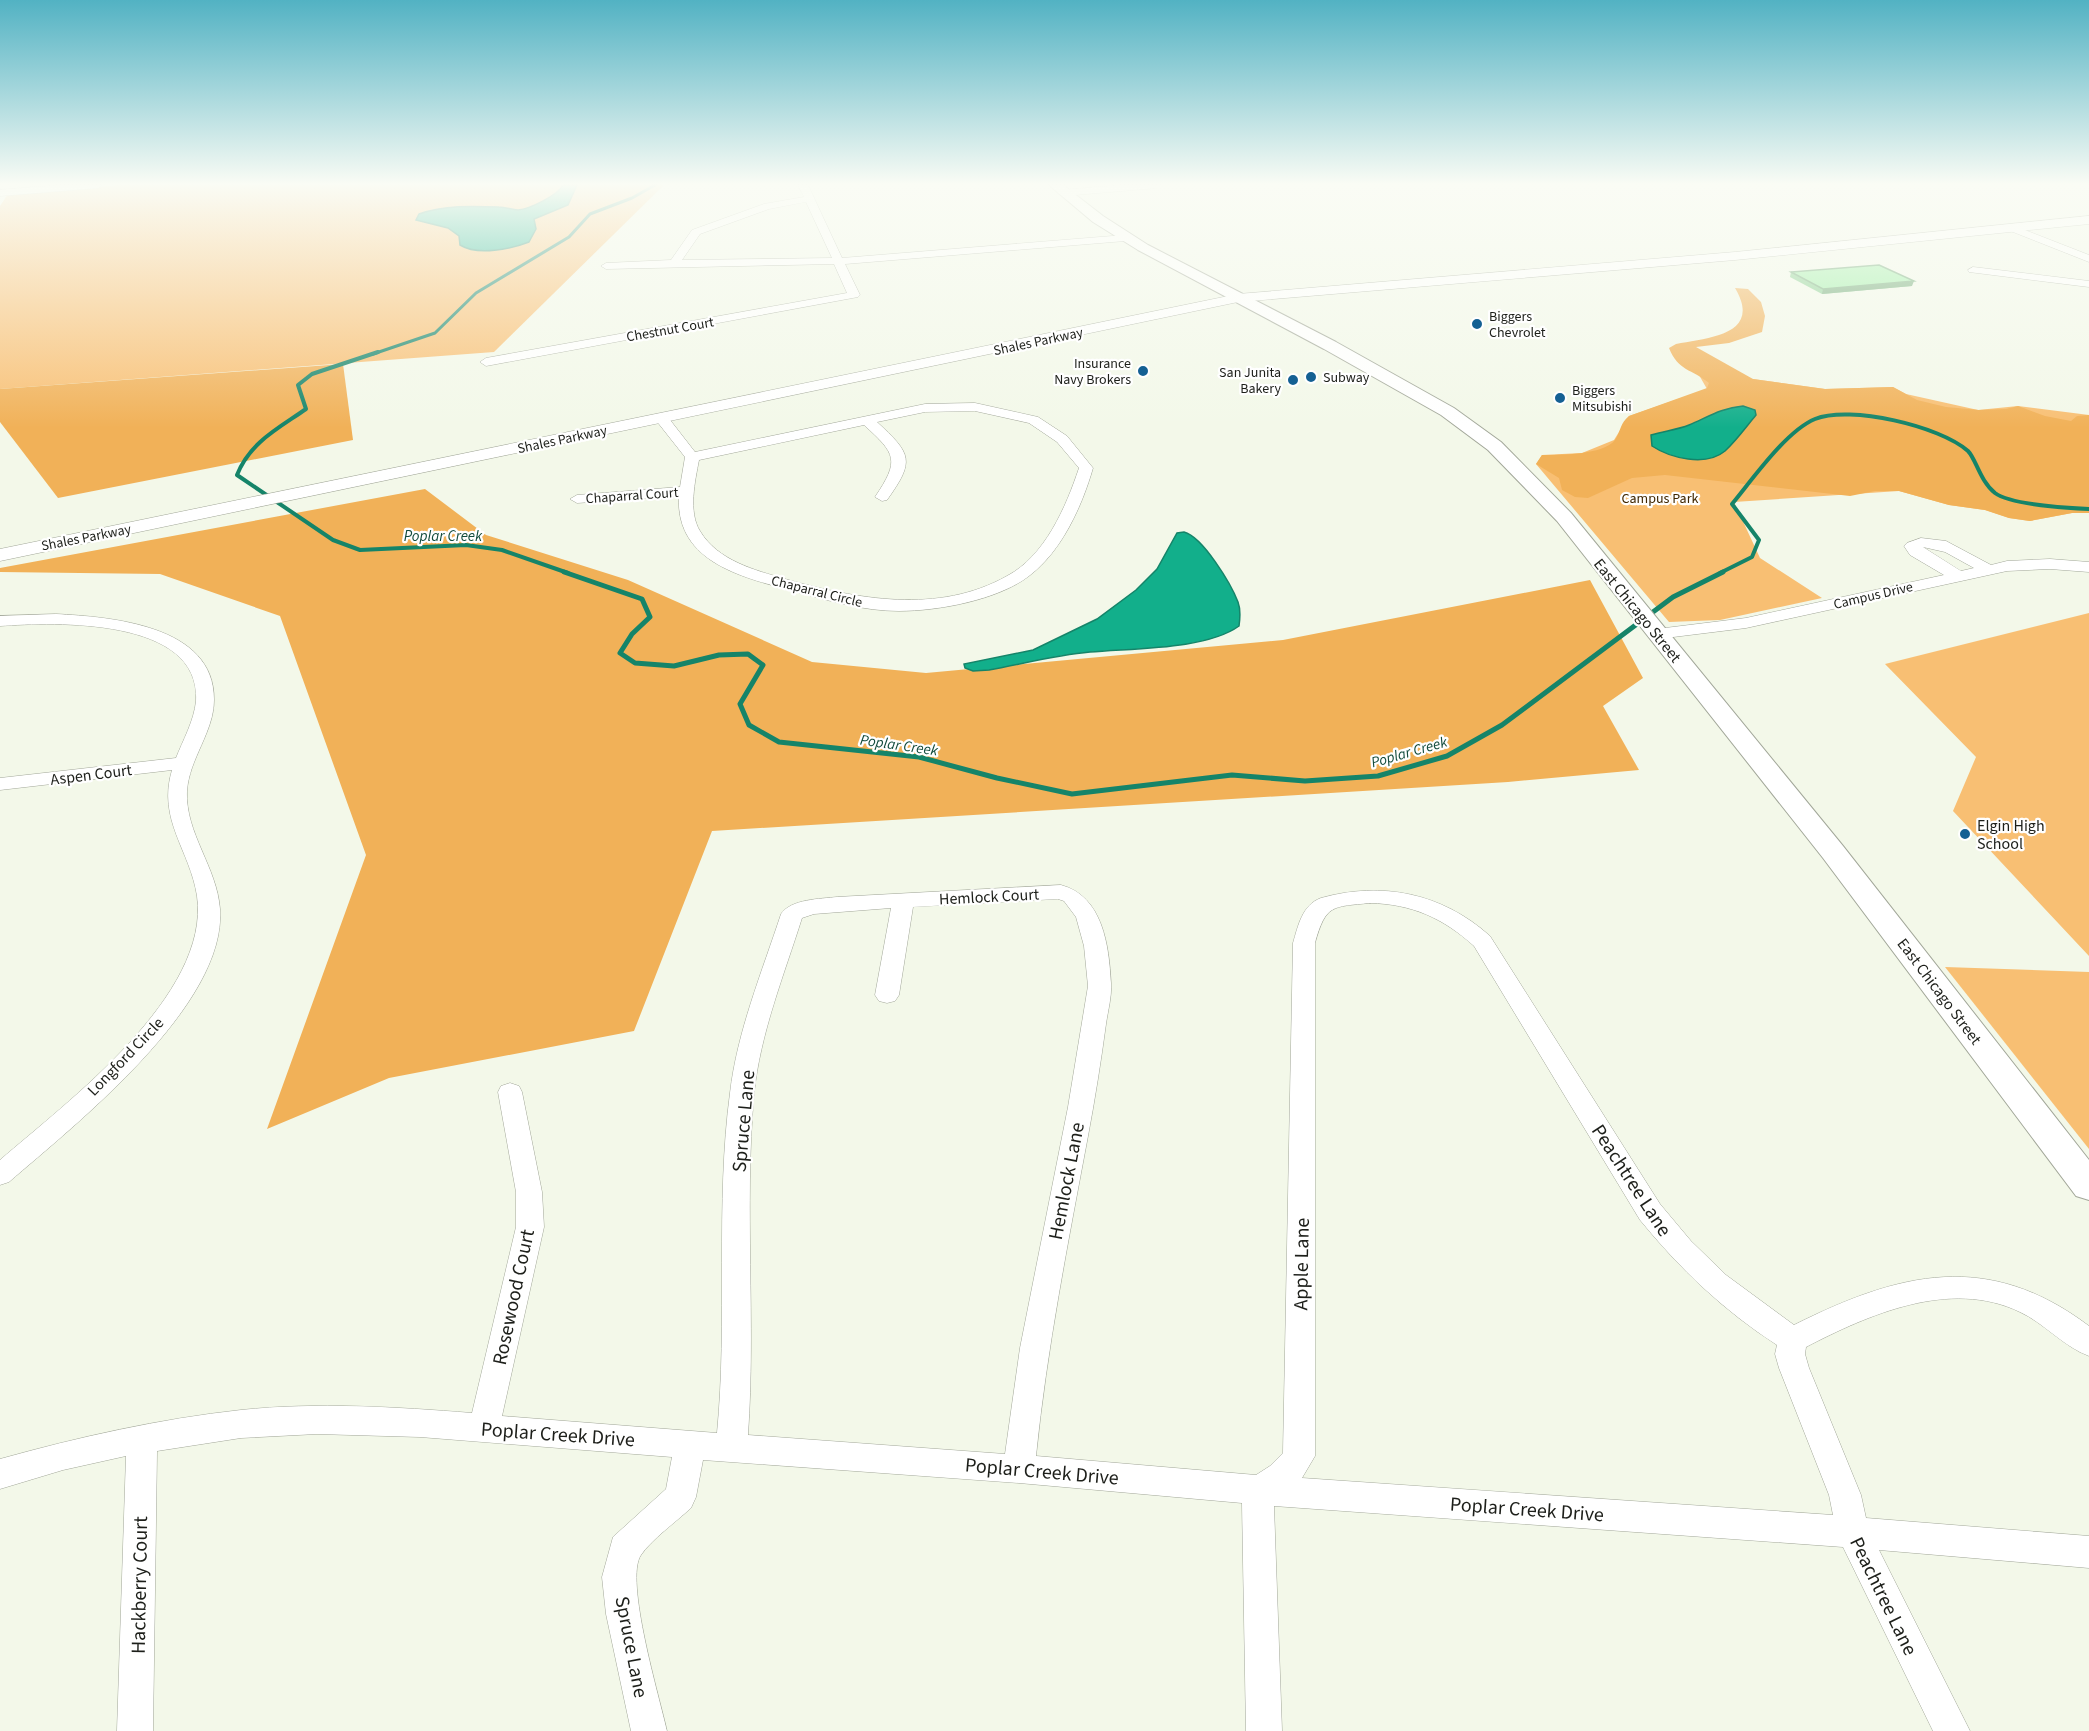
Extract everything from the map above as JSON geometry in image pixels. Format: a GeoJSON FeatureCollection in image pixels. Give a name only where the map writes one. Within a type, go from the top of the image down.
{"type":"FeatureCollection","features":[{"type":"Feature","properties":{"kind":"main road","name":"East Chicago Street"},"geometry":{"type":"LineString","coordinates":[[1175,266],[1405,386],[1483,436],[1527,475],[1564,517],[1912,952],[2089,1186]]}},
{"type":"Feature","properties":{"kind":"street"},"geometry":{"type":"LineString","coordinates":[[606,266],[611,266]]}},
{"type":"Feature","properties":{"kind":"street","name":"Chestnut Court"},"geometry":{"type":"LineString","coordinates":[[486,362],[854,295],[841,266]]}},
{"type":"Feature","properties":{"kind":"street","name":"Shales Parkway"},"geometry":{"type":"LineString","coordinates":[[0,555],[1238,298],[1619,266]]}},
{"type":"Feature","properties":{"kind":"street"},"geometry":{"type":"LineString","coordinates":[[1973,270],[2089,284]]}},
{"type":"Feature","properties":{"kind":"street","name":"Chaparral Circle"},"geometry":{"type":"LineString","coordinates":[[975,407],[1033,420],[1062,439],[1086,468],[1080,492],[1057,534],[1042,554],[1014,579],[966,596],[915,605],[859,603],[742,572],[709,551],[689,525],[687,491],[692,457],[925,408],[975,407]]}},
{"type":"Feature","properties":{"kind":"street"},"geometry":{"type":"LineString","coordinates":[[662,419],[692,457]]}},
{"type":"Feature","properties":{"kind":"street"},"geometry":{"type":"LineString","coordinates":[[867,420],[893,445],[901,460],[897,477],[882,497]]}},
{"type":"Feature","properties":{"kind":"street","name":"Chaparral Court"},"geometry":{"type":"LineString","coordinates":[[577,499],[687,491]]}},
{"type":"Feature","properties":{"kind":"street"},"geometry":{"type":"LineString","coordinates":[[1958,576],[1916,552],[1912,546],[1928,542],[1940,545],[1987,569]]}},
{"type":"Feature","properties":{"kind":"street","name":"Campus Drive"},"geometry":{"type":"LineString","coordinates":[[1657,634],[1746,624],[1987,569],[2028,565],[2089,567]]}},
{"type":"Feature","properties":{"kind":"street","name":"Longford Circle"},"geometry":{"type":"LineString","coordinates":[[0,621],[68,619],[113,623],[138,629],[181,649],[195,663],[203,677],[205,698],[201,725],[182,764],[177,783],[178,809],[182,828],[208,889],[211,911],[208,938],[198,964],[174,1004],[153,1032],[68,1114],[0,1175]]}},
{"type":"Feature","properties":{"kind":"street","name":"Aspen Court"},"geometry":{"type":"LineString","coordinates":[[0,784],[182,764]]}},
{"type":"Feature","properties":{"kind":"street","name":"Hemlock Court"},"geometry":{"type":"LineString","coordinates":[[903,901],[1061,892],[1074,897]]}},
{"type":"Feature","properties":{"kind":"street","name":"Hemlock Lane"},"geometry":{"type":"LineString","coordinates":[[1019,1469],[1024,1419],[1042,1304],[1075,1138],[1100,986],[1098,962],[1090,929],[1082,905],[1074,897]]}},
{"type":"Feature","properties":{"kind":"street","name":"Apple Lane"},"geometry":{"type":"LineString","coordinates":[[1258,1490],[1280,1479],[1292,1468],[1299,1456],[1304,943],[1312,915],[1322,906],[1336,901],[1363,897],[1396,897],[1444,911]]}},
{"type":"Feature","properties":{"kind":"street"},"geometry":{"type":"LineString","coordinates":[[887,995],[903,901]]}},
{"type":"Feature","properties":{"kind":"street","name":"Spruce Lane"},"geometry":{"type":"LineString","coordinates":[[731,1448],[736,1391],[738,1161],[742,1092],[752,1042],[788,922],[792,914],[810,907],[903,901]]}},
{"type":"Feature","properties":{"kind":"street","name":"Peachtree Lane"},"geometry":{"type":"LineString","coordinates":[[1444,911],[1466,925],[1482,941],[1650,1212],[1671,1241],[1699,1269],[1736,1300],[1793,1340],[1790,1354],[1794,1368],[1845,1495],[1853,1532],[1880,1591],[1952,1731]]}},
{"type":"Feature","properties":{"kind":"street","name":"Rosewood Court"},"geometry":{"type":"LineString","coordinates":[[484,1429],[530,1227],[529,1192],[510,1092]]}},
{"type":"Feature","properties":{"kind":"street"},"geometry":{"type":"LineString","coordinates":[[1793,1340],[1855,1311],[1908,1295],[1938,1288],[1966,1288],[1991,1290],[2035,1306],[2059,1318],[2089,1343]]}},
{"type":"Feature","properties":{"kind":"street","name":"Poplar Creek Drive"},"geometry":{"type":"LineString","coordinates":[[0,1474],[63,1456],[142,1438],[241,1424],[317,1420],[420,1423],[1019,1469],[1258,1490],[1853,1532],[2089,1552]]}},
{"type":"Feature","properties":{"kind":"street","name":"Hackberry Court"},"geometry":{"type":"LineString","coordinates":[[135,1731],[142,1438]]}},
{"type":"Feature","properties":{"kind":"street","name":"Spruce Lane"},"geometry":{"type":"LineString","coordinates":[[649,1731],[623,1614],[619,1577],[625,1548],[680,1497],[691,1443]]}},
{"type":"Feature","properties":{"kind":"street"},"geometry":{"type":"LineString","coordinates":[[1258,1490],[1264,1731]]}},
{"type":"Feature","properties":{"kind":"green space"},"geometry":{"type":"Polygon","coordinates":[[[0,266],[582,266],[494,352],[0,389],[0,266]]]}},
{"type":"Feature","properties":{"kind":"green space","name":"Campus Park"},"geometry":{"type":"Polygon","coordinates":[[[1699,375],[1753,379],[1825,389],[1893,387],[1906,394],[1978,410],[2018,406],[2089,415],[2089,513],[2072,513],[2030,521],[2009,518],[1985,510],[1949,505],[1899,491],[1734,502],[1760,558],[1822,598],[1720,620],[1669,622],[1536,464],[1542,455],[1582,453],[1614,440],[1629,416],[1707,389],[1699,375]]]}},
{"type":"Feature","properties":{"kind":"green space"},"geometry":{"type":"Polygon","coordinates":[[[2089,613],[2089,956],[1953,811],[1976,757],[1885,664],[2089,613]]]}},
{"type":"Feature","properties":{"kind":"green space"},"geometry":{"type":"Polygon","coordinates":[[[1945,967],[2089,972],[2089,1149],[1945,967]]]}},
{"type":"Feature","properties":{"kind":"shaded area","name":"Campus Park"},"geometry":{"type":"Polygon","coordinates":[[[1735,288],[1748,289],[1761,302],[1765,316],[1762,332],[1729,343],[1696,347],[1753,379],[1825,389],[1893,387],[1917,400],[1946,407],[1979,410],[2018,406],[2045,416],[2071,421],[2077,416],[2089,415],[2089,513],[2072,513],[2030,521],[2009,518],[1985,510],[1949,505],[1899,491],[1875,491],[1850,496],[1665,475],[1632,478],[1588,498],[1575,497],[1562,490],[1559,478],[1536,464],[1542,455],[1581,453],[1601,449],[1615,440],[1629,416],[1707,388],[1709,383],[1681,365],[1669,348],[1676,344],[1716,336],[1737,325],[1742,316],[1742,304],[1735,288]]]}},
{"type":"Feature","properties":{"kind":"shaded area"},"geometry":{"type":"Polygon","coordinates":[[[343,364],[353,440],[58,498],[0,422],[0,389],[343,364]]]}},
{"type":"Feature","properties":{"kind":"shaded area"},"geometry":{"type":"Polygon","coordinates":[[[1743,406],[1755,410],[1756,415],[1729,447],[1717,456],[1708,459],[1688,459],[1668,454],[1652,446],[1651,435],[1684,427],[1721,411],[1743,406]]]}},
{"type":"Feature","properties":{"kind":"shaded area"},"geometry":{"type":"Polygon","coordinates":[[[425,489],[486,535],[628,580],[812,662],[926,673],[1283,640],[1590,580],[1643,678],[1603,706],[1639,770],[1508,782],[712,831],[634,1031],[389,1078],[267,1129],[366,855],[280,616],[160,574],[0,572],[0,568],[425,489]]]}},
{"type":"Feature","properties":{"kind":"shaded area"},"geometry":{"type":"Polygon","coordinates":[[[1184,532],[1208,552],[1229,584],[1239,605],[1239,626],[1208,640],[1188,644],[1077,653],[989,670],[973,671],[965,668],[964,664],[1033,650],[1097,619],[1136,590],[1157,569],[1177,533],[1184,532]]]}},
{"type":"Feature","properties":{"kind":"building"},"geometry":{"type":"Polygon","coordinates":[[[1881,266],[1914,281],[1823,289],[1791,272],[1881,266]]]}},
{"type":"Feature","properties":{"kind":"waterway","name":"Poplar Creek"},"geometry":{"type":"LineString","coordinates":[[373,354],[435,333],[476,293],[521,266]]}},
{"type":"Feature","properties":{"kind":"waterway","name":"Poplar Creek"},"geometry":{"type":"LineString","coordinates":[[378,352],[312,374],[298,385],[306,409],[257,445],[249,453],[237,475],[333,540],[360,550],[466,545],[502,550],[568,573]]}},
{"type":"Feature","properties":{"kind":"waterway","name":"Poplar Creek"},"geometry":{"type":"LineString","coordinates":[[1720,573],[1752,557],[1759,540],[1732,504],[1770,457],[1793,434],[1815,419],[1830,415],[1871,416],[1894,420],[1937,433],[1968,451],[1995,493],[2013,500],[2040,505],[2089,509]]}},
{"type":"Feature","properties":{"kind":"waterway","name":"Poplar Creek"},"geometry":{"type":"LineString","coordinates":[[564,572],[642,599],[650,617],[632,634],[620,653],[635,663],[674,666],[719,655],[748,654],[763,665],[740,704],[749,725],[779,742],[919,757],[997,778],[1072,794],[1232,775],[1305,781],[1378,776],[1447,756],[1502,725],[1673,597],[1723,572]]}},
{"type":"Feature","properties":{"kind":"place","name":"Biggers Chevrolet"},"geometry":{"type":"Point","coordinates":[1477,324]}},
{"type":"Feature","properties":{"kind":"place","name":"Insurance Navy Brokers"},"geometry":{"type":"Point","coordinates":[1143,371]}},
{"type":"Feature","properties":{"kind":"place","name":"Subway"},"geometry":{"type":"Point","coordinates":[1311,377]}},
{"type":"Feature","properties":{"kind":"place","name":"San Junita Bakery"},"geometry":{"type":"Point","coordinates":[1293,380]}},
{"type":"Feature","properties":{"kind":"place","name":"Biggers Mitsubishi"},"geometry":{"type":"Point","coordinates":[1560,398]}},
{"type":"Feature","properties":{"kind":"place","name":"Elgin High School"},"geometry":{"type":"Point","coordinates":[1965,834]}}]}
